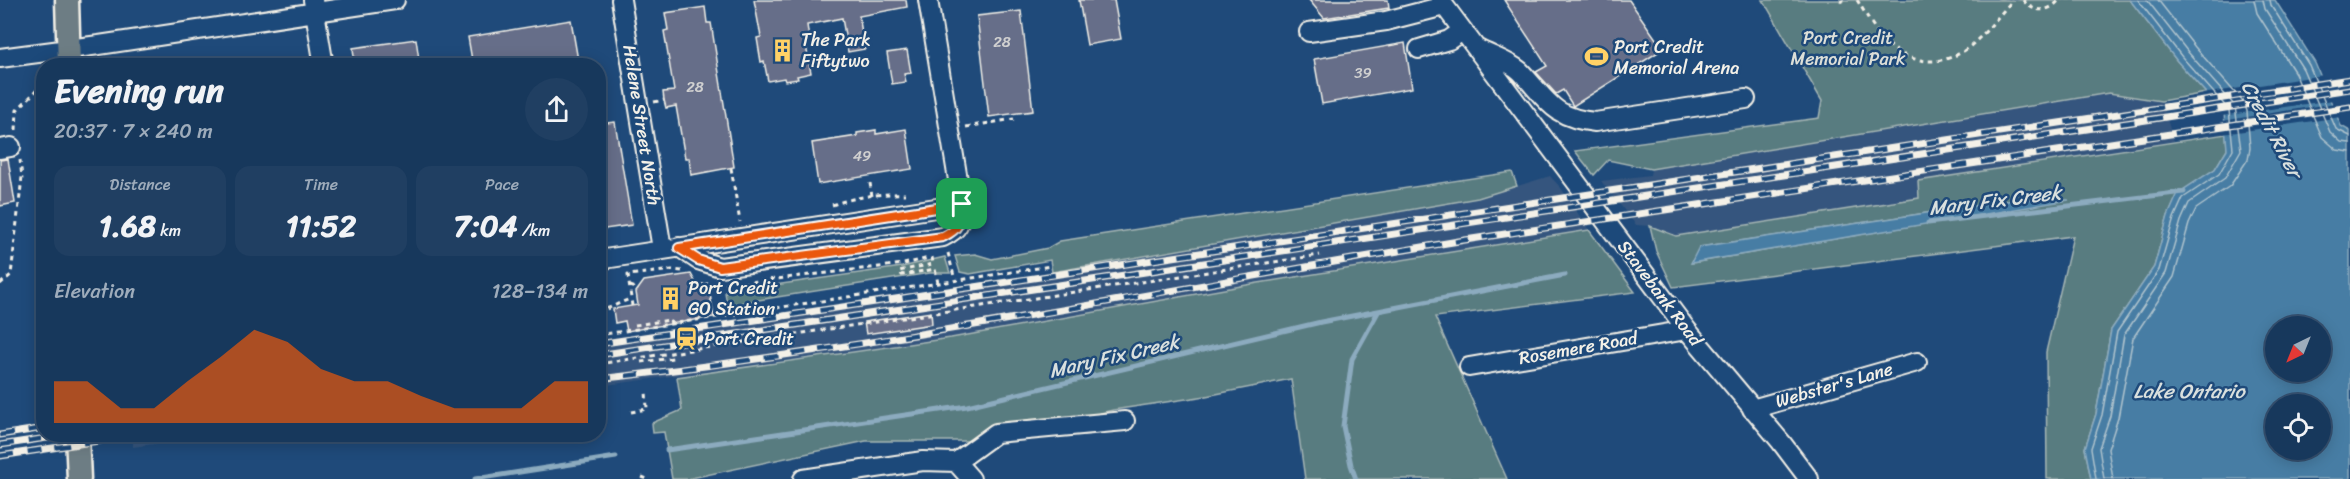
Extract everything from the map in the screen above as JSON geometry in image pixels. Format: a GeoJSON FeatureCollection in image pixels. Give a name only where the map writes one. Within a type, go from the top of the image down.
{"type":"FeatureCollection","features":[{"type":"Feature","properties":{"kind":"main road"},"geometry":{"type":"LineString","coordinates":[[67,0],[69,57]]}},
{"type":"Feature","properties":{"kind":"main road"},"geometry":{"type":"LineString","coordinates":[[77,442],[79,479]]}},
{"type":"Feature","properties":{"kind":"street"},"geometry":{"type":"LineString","coordinates":[[0,58],[69,57],[314,6],[395,0]]}},
{"type":"Feature","properties":{"kind":"street","name":"Helene Street North"},"geometry":{"type":"LineString","coordinates":[[621,0],[671,248]]}},
{"type":"Feature","properties":{"kind":"street"},"geometry":{"type":"LineString","coordinates":[[671,248],[720,267],[943,237],[953,232],[960,224],[962,204],[928,0]]}},
{"type":"Feature","properties":{"kind":"street"},"geometry":{"type":"LineString","coordinates":[[1309,32],[1386,21],[1442,3]]}},
{"type":"Feature","properties":{"kind":"street","name":"Stavebank Road"},"geometry":{"type":"LineString","coordinates":[[1442,3],[1687,330],[1809,479]]}},
{"type":"Feature","properties":{"kind":"street"},"geometry":{"type":"LineString","coordinates":[[314,6],[323,58]]}},
{"type":"Feature","properties":{"kind":"street"},"geometry":{"type":"LineString","coordinates":[[1419,49],[1449,40],[1462,31]]}},
{"type":"Feature","properties":{"kind":"street"},"geometry":{"type":"LineString","coordinates":[[1474,47],[1519,70],[1544,100],[1565,116],[1579,120],[1595,122],[1746,99]]}},
{"type":"Feature","properties":{"kind":"street"},"geometry":{"type":"LineString","coordinates":[[606,259],[962,204]]}},
{"type":"Feature","properties":{"kind":"street","name":"Rosemere Road"},"geometry":{"type":"LineString","coordinates":[[1469,367],[1687,330]]}},
{"type":"Feature","properties":{"kind":"street","name":"Webster's Lane"},"geometry":{"type":"LineString","coordinates":[[1752,409],[1917,362]]}},
{"type":"Feature","properties":{"kind":"street"},"geometry":{"type":"LineString","coordinates":[[803,479],[922,461],[956,462],[996,433],[1125,421]]}},
{"type":"Feature","properties":{"kind":"street"},"geometry":{"type":"LineString","coordinates":[[956,462],[971,479]]}},
{"type":"Feature","properties":{"kind":"path"},"geometry":{"type":"LineString","coordinates":[[1857,0],[1887,44],[1916,60],[1930,63],[1952,58],[1962,52],[1975,42],[2013,0]]}},
{"type":"Feature","properties":{"kind":"path"},"geometry":{"type":"LineString","coordinates":[[2023,0],[2032,9],[2039,10],[2052,8],[2059,0]]}},
{"type":"Feature","properties":{"kind":"path"},"geometry":{"type":"LineString","coordinates":[[0,284],[11,275],[22,177],[12,147],[17,110],[36,91]]}},
{"type":"Feature","properties":{"kind":"path"},"geometry":{"type":"LineString","coordinates":[[652,102],[664,100]]}},
{"type":"Feature","properties":{"kind":"path"},"geometry":{"type":"LineString","coordinates":[[965,127],[1014,119]]}},
{"type":"Feature","properties":{"kind":"path"},"geometry":{"type":"LineString","coordinates":[[731,168],[743,238]]}},
{"type":"Feature","properties":{"kind":"path"},"geometry":{"type":"LineString","coordinates":[[870,183],[872,196]]}},
{"type":"Feature","properties":{"kind":"path"},"geometry":{"type":"LineString","coordinates":[[606,363],[1320,255]]}},
{"type":"Feature","properties":{"kind":"path"},"geometry":{"type":"LineString","coordinates":[[932,257],[933,264],[899,271],[902,275],[935,269],[939,283]]}},
{"type":"Feature","properties":{"kind":"path"},"geometry":{"type":"LineString","coordinates":[[950,260],[955,280]]}},
{"type":"Feature","properties":{"kind":"path"},"geometry":{"type":"LineString","coordinates":[[606,334],[1051,266]]}},
{"type":"Feature","properties":{"kind":"path"},"geometry":{"type":"LineString","coordinates":[[630,286],[639,289]]}},
{"type":"Feature","properties":{"kind":"path"},"geometry":{"type":"LineString","coordinates":[[606,310],[631,299]]}},
{"type":"Feature","properties":{"kind":"path"},"geometry":{"type":"LineString","coordinates":[[635,325],[670,320],[671,325]]}},
{"type":"Feature","properties":{"kind":"path"},"geometry":{"type":"LineString","coordinates":[[641,362],[673,358],[672,354]]}},
{"type":"Feature","properties":{"kind":"path"},"geometry":{"type":"LineString","coordinates":[[630,412],[647,409],[646,391]]}},
{"type":"Feature","properties":{"kind":"path"},"geometry":{"type":"LineString","coordinates":[[642,477],[647,479]]}},
{"type":"Feature","properties":{"kind":"shaded area"},"geometry":{"type":"Polygon","coordinates":[[[2109,93],[2161,101],[2174,141],[1918,181],[1919,198],[1676,236],[1650,226],[1636,225],[1601,181],[1650,175],[1651,169],[2109,93]]]}},
{"type":"Feature","properties":{"kind":"shaded area"},"geometry":{"type":"Polygon","coordinates":[[[1550,176],[1561,188],[1589,230],[1258,283],[951,338],[606,385],[606,339],[1052,272],[1478,198],[1550,176]]]}},
{"type":"Feature","properties":{"kind":"shaded area"},"geometry":{"type":"Polygon","coordinates":[[[133,442],[168,442],[133,447],[133,442]]]}},
{"type":"Feature","properties":{"kind":"green space","name":"Port Credit Memorial Park"},"geometry":{"type":"Polygon","coordinates":[[[1763,0],[2130,0],[2177,61],[2206,93],[2161,101],[2109,93],[1651,169],[1608,160],[1594,175],[1575,151],[1819,118],[1822,101],[1763,0]]]}},
{"type":"Feature","properties":{"kind":"green space"},"geometry":{"type":"Polygon","coordinates":[[[2226,134],[2227,149],[2215,169],[2178,194],[2168,216],[2154,267],[2111,330],[2096,414],[2085,448],[2091,479],[2047,479],[2046,352],[2073,236],[1673,287],[1656,251],[1650,226],[1676,236],[1919,198],[1918,181],[2226,134]],[[2020,199],[1700,247],[1692,263],[2065,200],[2020,199]]]}},
{"type":"Feature","properties":{"kind":"green space"},"geometry":{"type":"Polygon","coordinates":[[[1512,172],[1517,186],[1478,198],[1052,272],[1050,260],[970,274],[960,272],[955,256],[975,254],[992,259],[1048,248],[1060,241],[1512,172]]]}},
{"type":"Feature","properties":{"kind":"green space"},"geometry":{"type":"Polygon","coordinates":[[[1589,230],[1635,292],[1435,317],[1507,479],[1305,479],[1291,379],[1206,396],[1113,410],[984,441],[866,441],[687,479],[672,479],[664,432],[653,433],[652,423],[682,410],[677,377],[951,338],[1258,283],[1589,230]]]}},
{"type":"Feature","properties":{"kind":"green space"},"geometry":{"type":"Polygon","coordinates":[[[945,257],[950,273],[930,273],[727,305],[725,292],[902,267],[945,257]]]}},
{"type":"Feature","properties":{"kind":"water","name":"Lake Ontario"},"geometry":{"type":"Polygon","coordinates":[[[2130,0],[2275,0],[2315,63],[2341,126],[2350,131],[2350,479],[2091,479],[2085,448],[2096,414],[2111,330],[2154,267],[2168,216],[2178,193],[2215,169],[2227,149],[2224,113],[2177,61],[2130,0]]]}},
{"type":"Feature","properties":{"kind":"water"},"geometry":{"type":"Polygon","coordinates":[[[2020,199],[2069,200],[1691,263],[1699,247],[2020,199]]]}},
{"type":"Feature","properties":{"kind":"pier"},"geometry":{"type":"Polygon","coordinates":[[[2323,75],[2334,100],[2222,116],[2202,94],[2323,75]]]}},
{"type":"Feature","properties":{"kind":"pier"},"geometry":{"type":"Polygon","coordinates":[[[2335,103],[2341,117],[2223,134],[2222,121],[2335,103]]]}},
{"type":"Feature","properties":{"kind":"building","name":"The Park Fiftytwo"},"geometry":{"type":"Polygon","coordinates":[[[754,0],[906,0],[907,7],[859,16],[865,49],[848,52],[842,18],[807,25],[809,39],[805,40],[811,73],[797,76],[798,79],[785,81],[784,78],[768,81],[764,61],[761,62],[757,38],[761,37],[754,0]]]}},
{"type":"Feature","properties":{"kind":"building"},"geometry":{"type":"Polygon","coordinates":[[[1079,0],[1114,0],[1121,39],[1087,45],[1079,0]]]}},
{"type":"Feature","properties":{"kind":"building"},"geometry":{"type":"Polygon","coordinates":[[[1309,0],[1388,0],[1389,8],[1324,18],[1309,0]]]}},
{"type":"Feature","properties":{"kind":"building","name":"Port Credit Memorial Arena"},"geometry":{"type":"Polygon","coordinates":[[[1504,0],[1629,0],[1663,49],[1573,106],[1563,90],[1556,94],[1536,72],[1547,66],[1504,0]]]}},
{"type":"Feature","properties":{"kind":"building"},"geometry":{"type":"Polygon","coordinates":[[[705,7],[707,23],[711,23],[734,167],[691,175],[689,158],[685,158],[676,106],[666,108],[664,100],[663,92],[674,91],[664,31],[668,30],[665,13],[705,7]]]}},
{"type":"Feature","properties":{"kind":"building"},"geometry":{"type":"Polygon","coordinates":[[[1021,11],[1033,111],[989,117],[977,16],[1021,11]]]}},
{"type":"Feature","properties":{"kind":"building"},"geometry":{"type":"Polygon","coordinates":[[[571,20],[578,58],[472,58],[468,37],[571,20]]]}},
{"type":"Feature","properties":{"kind":"building"},"geometry":{"type":"Polygon","coordinates":[[[416,39],[419,58],[354,58],[353,48],[416,39]]]}},
{"type":"Feature","properties":{"kind":"building"},"geometry":{"type":"Polygon","coordinates":[[[1405,43],[1412,88],[1322,104],[1314,59],[1405,43]]]}},
{"type":"Feature","properties":{"kind":"building"},"geometry":{"type":"Polygon","coordinates":[[[907,50],[911,73],[904,74],[906,82],[892,84],[887,53],[907,50]]]}},
{"type":"Feature","properties":{"kind":"building"},"geometry":{"type":"Polygon","coordinates":[[[615,122],[632,225],[606,229],[606,123],[615,122]]]}},
{"type":"Feature","properties":{"kind":"building"},"geometry":{"type":"Polygon","coordinates":[[[906,129],[912,169],[818,184],[812,143],[857,136],[857,133],[876,130],[876,134],[906,129]]]}},
{"type":"Feature","properties":{"kind":"building"},"geometry":{"type":"Polygon","coordinates":[[[8,159],[15,203],[0,206],[0,160],[8,159]]]}},
{"type":"Feature","properties":{"kind":"building","name":"Port Credit GO Station"},"geometry":{"type":"Polygon","coordinates":[[[691,274],[697,285],[708,283],[714,317],[627,331],[625,321],[615,323],[613,309],[638,305],[636,292],[644,281],[691,274]]]}},
{"type":"Feature","properties":{"kind":"building"},"geometry":{"type":"Polygon","coordinates":[[[931,312],[932,324],[866,334],[864,322],[931,312]]]}},
{"type":"Feature","properties":{"kind":"waterway","name":"Mary Fix Creek"},"geometry":{"type":"LineString","coordinates":[[1928,223],[2184,192]]}},
{"type":"Feature","properties":{"kind":"waterway","name":"Mary Fix Creek"},"geometry":{"type":"LineString","coordinates":[[667,450],[967,406],[1321,322],[1565,275]]}},
{"type":"Feature","properties":{"kind":"waterway"},"geometry":{"type":"LineString","coordinates":[[1356,479],[1343,426],[1352,359],[1378,312]]}},
{"type":"Feature","properties":{"kind":"waterway","name":"Mary Fix Creek"},"geometry":{"type":"LineString","coordinates":[[475,479],[616,457]]}},
{"type":"Feature","properties":{"kind":"railway"},"geometry":{"type":"LineString","coordinates":[[606,343],[2350,79]]}},
{"type":"Feature","properties":{"kind":"railway"},"geometry":{"type":"LineString","coordinates":[[606,354],[2350,89]]}},
{"type":"Feature","properties":{"kind":"railway"},"geometry":{"type":"LineString","coordinates":[[606,378],[816,350],[1465,240],[2350,107]]}},
{"type":"Feature","properties":{"kind":"railway"},"geometry":{"type":"LineString","coordinates":[[0,435],[36,429]]}},
{"type":"Feature","properties":{"kind":"railway"},"geometry":{"type":"LineString","coordinates":[[0,445],[36,440]]}},
{"type":"Feature","properties":{"kind":"railway"},"geometry":{"type":"LineString","coordinates":[[0,456],[92,442]]}},
{"type":"Feature","properties":{"kind":"place","name":"The Park Fiftytwo"},"geometry":{"type":"Point","coordinates":[783,50]}},
{"type":"Feature","properties":{"kind":"place","name":"Port Credit Memorial Arena"},"geometry":{"type":"Point","coordinates":[1596,57]}},
{"type":"Feature","properties":{"kind":"place","name":"Port Credit GO Station"},"geometry":{"type":"Point","coordinates":[670,298]}},
{"type":"Feature","properties":{"kind":"place","name":"Port Credit"},"geometry":{"type":"Point","coordinates":[686,339]}},
{"type":"Feature","properties":{"kind":"route"},"geometry":{"type":"LineString","coordinates":[[962,204],[960,224],[953,232],[943,237],[720,267],[698,260],[679,248],[962,204]]}},
{"type":"Feature","properties":{"kind":"water label","name":"Credit River"},"geometry":{"type":"Point","coordinates":[2272,129]}}]}
